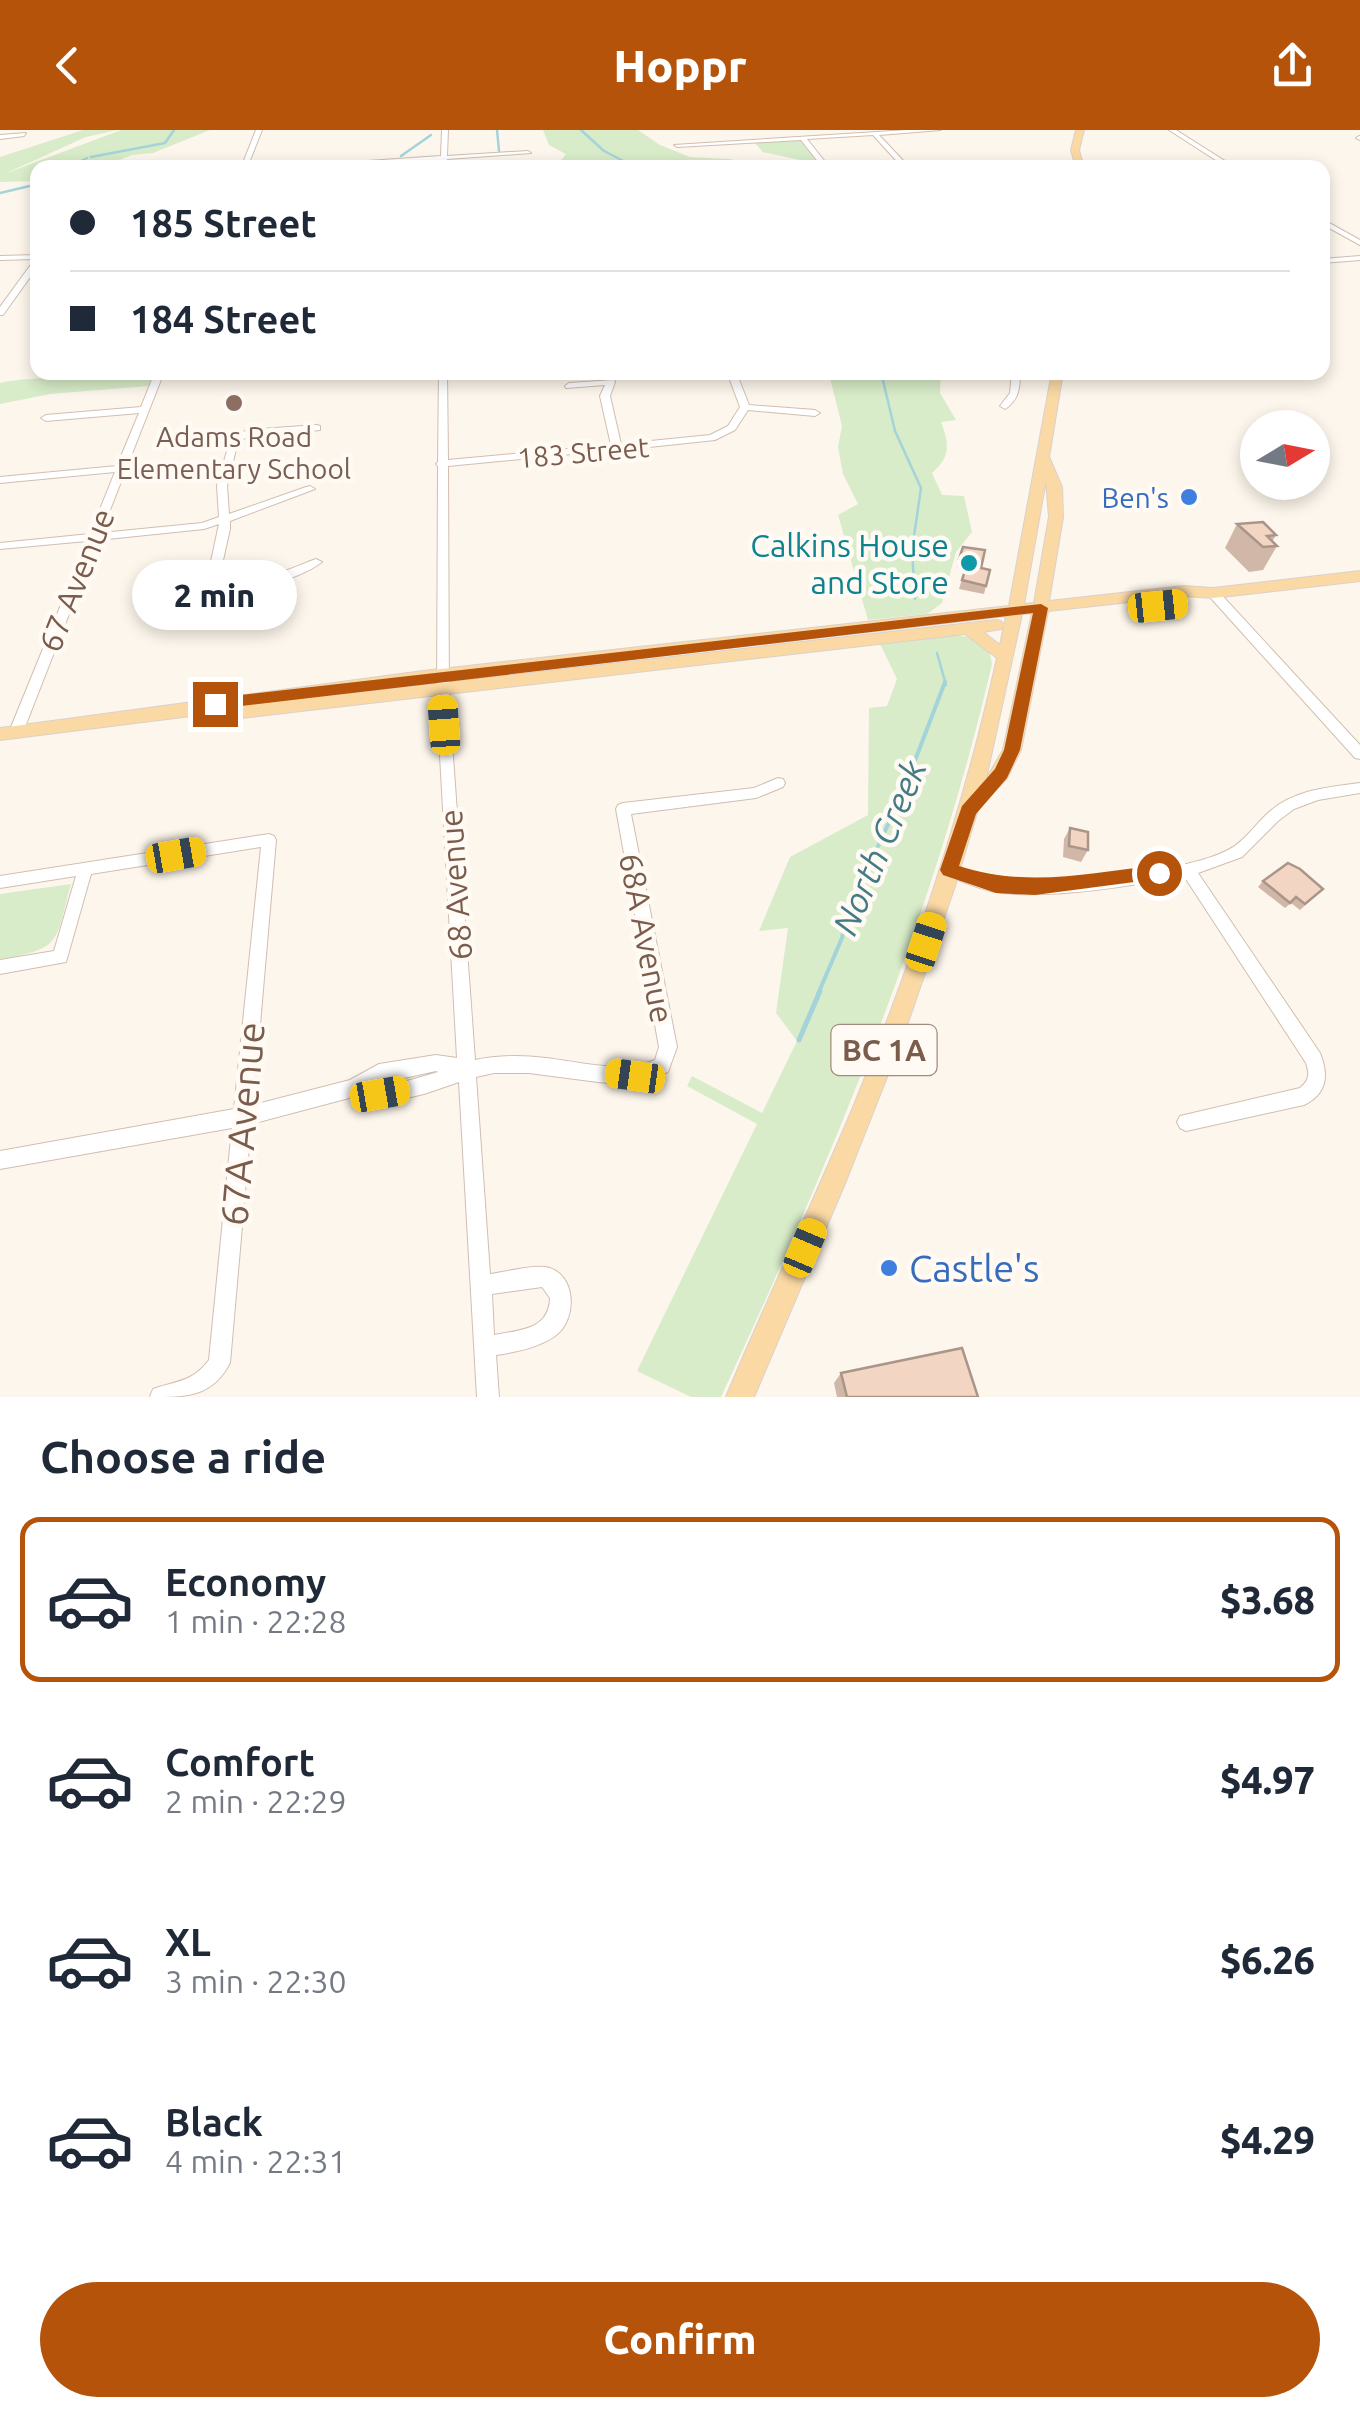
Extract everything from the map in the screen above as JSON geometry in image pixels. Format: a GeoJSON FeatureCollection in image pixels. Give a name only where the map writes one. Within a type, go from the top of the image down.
{"type":"FeatureCollection","features":[{"type":"Feature","properties":{"kind":"main road"},"geometry":{"type":"LineString","coordinates":[[1078,160],[1075,150],[1080,130]]}},
{"type":"Feature","properties":{"kind":"main road","name":"BC 1A"},"geometry":{"type":"LineString","coordinates":[[740,1397],[836,1176],[926,942],[968,811],[1006,658],[1057,380]]}},
{"type":"Feature","properties":{"kind":"main road"},"geometry":{"type":"LineString","coordinates":[[968,811],[1001,773],[1012,750],[1056,517],[1055,487],[1043,456]]}},
{"type":"Feature","properties":{"kind":"main road"},"geometry":{"type":"LineString","coordinates":[[1040,614],[1184,591],[1214,593],[1360,576]]}},
{"type":"Feature","properties":{"kind":"main road"},"geometry":{"type":"LineString","coordinates":[[1046,579],[1062,592],[1091,603]]}},
{"type":"Feature","properties":{"kind":"main road"},"geometry":{"type":"LineString","coordinates":[[8,733],[224,714],[708,644],[1194,602],[1214,593]]}},
{"type":"Feature","properties":{"kind":"main road"},"geometry":{"type":"LineString","coordinates":[[443,682],[687,660],[968,628],[1013,617]]}},
{"type":"Feature","properties":{"kind":"main road"},"geometry":{"type":"LineString","coordinates":[[968,628],[1006,658]]}},
{"type":"Feature","properties":{"kind":"main road"},"geometry":{"type":"LineString","coordinates":[[687,660],[708,644]]}},
{"type":"Feature","properties":{"kind":"street"},"geometry":{"type":"LineString","coordinates":[[247,160],[259,130]]}},
{"type":"Feature","properties":{"kind":"street"},"geometry":{"type":"LineString","coordinates":[[444,130],[444,158]]}},
{"type":"Feature","properties":{"kind":"street"},"geometry":{"type":"LineString","coordinates":[[754,130],[760,140]]}},
{"type":"Feature","properties":{"kind":"street"},"geometry":{"type":"LineString","coordinates":[[677,145],[938,130]]}},
{"type":"Feature","properties":{"kind":"street"},"geometry":{"type":"LineString","coordinates":[[1172,130],[1221,160]]}},
{"type":"Feature","properties":{"kind":"street"},"geometry":{"type":"LineString","coordinates":[[0,136],[24,134]]}},
{"type":"Feature","properties":{"kind":"street"},"geometry":{"type":"LineString","coordinates":[[875,134],[899,160]]}},
{"type":"Feature","properties":{"kind":"street"},"geometry":{"type":"LineString","coordinates":[[803,138],[821,160]]}},
{"type":"Feature","properties":{"kind":"street"},"geometry":{"type":"LineString","coordinates":[[410,160],[528,153]]}},
{"type":"Feature","properties":{"kind":"street"},"geometry":{"type":"LineString","coordinates":[[1330,226],[1360,243]]}},
{"type":"Feature","properties":{"kind":"street"},"geometry":{"type":"LineString","coordinates":[[0,258],[30,258]]}},
{"type":"Feature","properties":{"kind":"street"},"geometry":{"type":"LineString","coordinates":[[1330,260],[1360,258]]}},
{"type":"Feature","properties":{"kind":"street"},"geometry":{"type":"LineString","coordinates":[[0,312],[30,269]]}},
{"type":"Feature","properties":{"kind":"street","name":"67 Avenue"},"geometry":{"type":"LineString","coordinates":[[8,733],[157,380]]}},
{"type":"Feature","properties":{"kind":"street","name":"68 Avenue"},"geometry":{"type":"LineString","coordinates":[[443,380],[443,682],[488,1397]]}},
{"type":"Feature","properties":{"kind":"street"},"geometry":{"type":"LineString","coordinates":[[735,380],[744,407],[816,413]]}},
{"type":"Feature","properties":{"kind":"street"},"geometry":{"type":"LineString","coordinates":[[1006,406],[1015,393],[1016,380]]}},
{"type":"Feature","properties":{"kind":"street"},"geometry":{"type":"LineString","coordinates":[[569,386],[611,382],[605,396],[617,449]]}},
{"type":"Feature","properties":{"kind":"street","name":"183 Street"},"geometry":{"type":"LineString","coordinates":[[441,464],[699,441],[723,434],[738,422],[744,407]]}},
{"type":"Feature","properties":{"kind":"street"},"geometry":{"type":"LineString","coordinates":[[46,418],[144,410]]}},
{"type":"Feature","properties":{"kind":"street"},"geometry":{"type":"LineString","coordinates":[[316,562],[291,575],[263,581],[220,585],[213,580],[224,536],[222,486],[234,439],[248,432],[317,428]]}},
{"type":"Feature","properties":{"kind":"street"},"geometry":{"type":"LineString","coordinates":[[0,480],[120,469]]}},
{"type":"Feature","properties":{"kind":"street"},"geometry":{"type":"LineString","coordinates":[[0,546],[224,520],[310,489]]}},
{"type":"Feature","properties":{"kind":"street"},"geometry":{"type":"LineString","coordinates":[[1214,593],[1360,754]]}},
{"type":"Feature","properties":{"kind":"street","name":"68A Avenue"},"geometry":{"type":"LineString","coordinates":[[468,1068],[541,1064],[635,1076],[662,1066],[668,1046],[623,809],[756,793],[778,783]]}},
{"type":"Feature","properties":{"kind":"street"},"geometry":{"type":"LineString","coordinates":[[949,870],[996,886],[1035,888],[1187,868],[1228,858],[1245,848],[1278,812],[1296,802],[1360,788]]}},
{"type":"Feature","properties":{"kind":"street","name":"67A Avenue"},"geometry":{"type":"LineString","coordinates":[[86,870],[269,840],[219,1363],[210,1379],[193,1394]]}},
{"type":"Feature","properties":{"kind":"street"},"geometry":{"type":"LineString","coordinates":[[1186,1122],[1304,1096],[1316,1087],[1319,1076],[1314,1059],[1187,868]]}},
{"type":"Feature","properties":{"kind":"street"},"geometry":{"type":"LineString","coordinates":[[0,882],[86,870],[60,957],[0,966]]}},
{"type":"Feature","properties":{"kind":"street"},"geometry":{"type":"LineString","coordinates":[[0,1160],[243,1117],[353,1088],[367,1094],[438,1084],[468,1068]]}},
{"type":"Feature","properties":{"kind":"street"},"geometry":{"type":"LineString","coordinates":[[482,1286],[544,1277],[557,1287],[562,1306],[560,1316],[547,1332],[486,1346]]}},
{"type":"Feature","properties":{"kind":"street"},"geometry":{"type":"LineString","coordinates":[[160,1397],[193,1394]]}},
{"type":"Feature","properties":{"kind":"green space"},"geometry":{"type":"Polygon","coordinates":[[[83,130],[117,130],[86,137],[4,174],[30,164],[30,181],[0,182],[0,157],[83,130]]]}},
{"type":"Feature","properties":{"kind":"green space"},"geometry":{"type":"Polygon","coordinates":[[[121,130],[210,130],[153,153],[119,160],[41,160],[121,130]]]}},
{"type":"Feature","properties":{"kind":"green space"},"geometry":{"type":"Polygon","coordinates":[[[543,130],[638,130],[660,145],[690,157],[734,160],[561,160],[566,154],[549,145],[543,130]]]}},
{"type":"Feature","properties":{"kind":"green space"},"geometry":{"type":"Polygon","coordinates":[[[800,140],[816,160],[763,152],[754,142],[800,140]]]}},
{"type":"Feature","properties":{"kind":"green space"},"geometry":{"type":"Polygon","coordinates":[[[152,380],[149,386],[50,394],[0,404],[0,383],[152,380]]]}},
{"type":"Feature","properties":{"kind":"green space"},"geometry":{"type":"Polygon","coordinates":[[[830,380],[941,380],[940,393],[956,420],[941,422],[947,450],[932,473],[942,495],[964,496],[972,532],[956,552],[942,603],[927,614],[868,620],[838,515],[858,504],[843,474],[838,447],[842,426],[830,380]]]}},
{"type":"Feature","properties":{"kind":"green space"},"geometry":{"type":"Polygon","coordinates":[[[951,635],[984,646],[992,664],[968,759],[909,945],[840,1128],[721,1397],[691,1397],[637,1371],[757,1124],[687,1086],[692,1076],[762,1113],[797,1041],[776,1013],[788,928],[759,931],[790,857],[868,815],[869,708],[887,706],[897,679],[880,644],[951,635]]]}},
{"type":"Feature","properties":{"kind":"green space"},"geometry":{"type":"Polygon","coordinates":[[[71,884],[53,940],[35,951],[0,959],[0,894],[71,884]]]}},
{"type":"Feature","properties":{"kind":"building"},"geometry":{"type":"Polygon","coordinates":[[[1263,522],[1276,535],[1267,536],[1277,546],[1263,547],[1237,524],[1263,522]]]}},
{"type":"Feature","properties":{"kind":"building"},"geometry":{"type":"Polygon","coordinates":[[[963,547],[985,550],[981,568],[990,570],[986,586],[962,580],[968,561],[959,559],[963,547]]]}},
{"type":"Feature","properties":{"kind":"building"},"geometry":{"type":"Polygon","coordinates":[[[1070,828],[1088,832],[1088,850],[1069,846],[1070,828]]]}},
{"type":"Feature","properties":{"kind":"building"},"geometry":{"type":"Polygon","coordinates":[[[1288,863],[1323,889],[1305,904],[1296,897],[1290,903],[1263,881],[1288,863]]]}},
{"type":"Feature","properties":{"kind":"building"},"geometry":{"type":"Polygon","coordinates":[[[962,1348],[978,1397],[847,1397],[841,1373],[962,1348]]]}},
{"type":"Feature","properties":{"kind":"waterway"},"geometry":{"type":"LineString","coordinates":[[91,157],[165,143],[174,130]]}},
{"type":"Feature","properties":{"kind":"waterway"},"geometry":{"type":"LineString","coordinates":[[497,130],[499,151]]}},
{"type":"Feature","properties":{"kind":"waterway","name":"North Creek"},"geometry":{"type":"LineString","coordinates":[[581,130],[604,151],[621,160]]}},
{"type":"Feature","properties":{"kind":"waterway"},"geometry":{"type":"LineString","coordinates":[[401,156],[431,135]]}},
{"type":"Feature","properties":{"kind":"waterway"},"geometry":{"type":"LineString","coordinates":[[83,160],[87,158]]}},
{"type":"Feature","properties":{"kind":"waterway"},"geometry":{"type":"LineString","coordinates":[[0,193],[30,186]]}},
{"type":"Feature","properties":{"kind":"waterway","name":"North Creek"},"geometry":{"type":"LineString","coordinates":[[883,380],[895,431],[921,488],[912,550],[915,599]]}},
{"type":"Feature","properties":{"kind":"waterway","name":"North Creek"},"geometry":{"type":"LineString","coordinates":[[937,653],[946,685]]}},
{"type":"Feature","properties":{"kind":"waterway","name":"North Creek"},"geometry":{"type":"LineString","coordinates":[[818,994],[842,938],[849,908],[901,797],[945,682]]}},
{"type":"Feature","properties":{"kind":"waterway","name":"North Creek"},"geometry":{"type":"LineString","coordinates":[[799,1040],[820,991]]}},
{"type":"Feature","properties":{"kind":"place","name":"Adams Road Elementary School"},"geometry":{"type":"Point","coordinates":[234,403]}},
{"type":"Feature","properties":{"kind":"place","name":"Ben's"},"geometry":{"type":"Point","coordinates":[1189,497]}},
{"type":"Feature","properties":{"kind":"place","name":"Calkins House and Store"},"geometry":{"type":"Point","coordinates":[969,563]}},
{"type":"Feature","properties":{"kind":"place","name":"Castle's"},"geometry":{"type":"Point","coordinates":[889,1268]}},
{"type":"Feature","properties":{"kind":"route"},"geometry":{"type":"LineString","coordinates":[[215,704],[1041,608],[1012,750],[1001,773],[968,811],[949,870],[996,886],[1035,888],[1159,873]]}}]}
